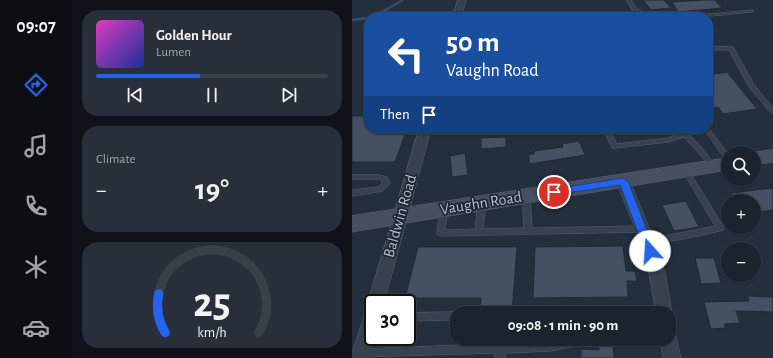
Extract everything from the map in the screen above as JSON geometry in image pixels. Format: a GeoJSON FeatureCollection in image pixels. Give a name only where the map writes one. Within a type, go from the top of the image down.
{"type":"FeatureCollection","features":[{"type":"Feature","properties":{"kind":"street"},"geometry":{"type":"LineString","coordinates":[[458,12],[462,0]]}},
{"type":"Feature","properties":{"kind":"street","name":"Baldwin Road"},"geometry":{"type":"LineString","coordinates":[[379,294],[424,134]]}},
{"type":"Feature","properties":{"kind":"street"},"geometry":{"type":"LineString","coordinates":[[761,159],[773,156]]}},
{"type":"Feature","properties":{"kind":"street","name":"Vaughn Road"},"geometry":{"type":"LineString","coordinates":[[352,224],[686,171],[721,163]]}},
{"type":"Feature","properties":{"kind":"street"},"geometry":{"type":"LineString","coordinates":[[623,181],[657,273],[663,306]]}},
{"type":"Feature","properties":{"kind":"street","name":"Baldwin Road"},"geometry":{"type":"LineString","coordinates":[[360,355],[364,343]]}},
{"type":"Feature","properties":{"kind":"lane"},"geometry":{"type":"LineString","coordinates":[[629,0],[634,9],[639,12]]}},
{"type":"Feature","properties":{"kind":"lane"},"geometry":{"type":"LineString","coordinates":[[713,15],[752,11]]}},
{"type":"Feature","properties":{"kind":"lane"},"geometry":{"type":"LineString","coordinates":[[713,48],[732,48],[749,83],[773,112]]}},
{"type":"Feature","properties":{"kind":"lane"},"geometry":{"type":"LineString","coordinates":[[609,134],[615,146],[670,140],[679,134]]}},
{"type":"Feature","properties":{"kind":"lane"},"geometry":{"type":"LineString","coordinates":[[687,134],[721,161]]}},
{"type":"Feature","properties":{"kind":"lane"},"geometry":{"type":"LineString","coordinates":[[709,134],[721,159]]}},
{"type":"Feature","properties":{"kind":"lane"},"geometry":{"type":"LineString","coordinates":[[444,209],[441,233],[528,231],[644,235],[720,228],[686,171]]}},
{"type":"Feature","properties":{"kind":"lane"},"geometry":{"type":"LineString","coordinates":[[352,177],[379,177],[385,178],[386,181],[386,184],[380,189],[352,193]]}},
{"type":"Feature","properties":{"kind":"lane"},"geometry":{"type":"LineString","coordinates":[[526,196],[528,231]]}},
{"type":"Feature","properties":{"kind":"lane"},"geometry":{"type":"LineString","coordinates":[[479,232],[482,203]]}},
{"type":"Feature","properties":{"kind":"lane"},"geometry":{"type":"LineString","coordinates":[[416,317],[450,316]]}},
{"type":"Feature","properties":{"kind":"lane"},"geometry":{"type":"LineString","coordinates":[[466,346],[466,350]]}},
{"type":"Feature","properties":{"kind":"lane"},"geometry":{"type":"LineString","coordinates":[[360,355],[466,350],[500,353],[555,346]]}},
{"type":"Feature","properties":{"kind":"building"},"geometry":{"type":"Polygon","coordinates":[[[643,0],[664,0],[671,8],[651,10],[643,0]]]}},
{"type":"Feature","properties":{"kind":"building"},"geometry":{"type":"Polygon","coordinates":[[[715,0],[722,8],[678,12],[672,2],[715,0]]]}},
{"type":"Feature","properties":{"kind":"building"},"geometry":{"type":"Polygon","coordinates":[[[727,72],[757,109],[723,114],[718,107],[713,108],[713,74],[727,72]]]}},
{"type":"Feature","properties":{"kind":"building"},"geometry":{"type":"Polygon","coordinates":[[[352,116],[364,116],[364,134],[405,134],[395,162],[352,162],[352,116]]]}},
{"type":"Feature","properties":{"kind":"building"},"geometry":{"type":"Polygon","coordinates":[[[506,137],[506,147],[481,149],[481,138],[506,137]]]}},
{"type":"Feature","properties":{"kind":"building"},"geometry":{"type":"Polygon","coordinates":[[[579,141],[585,155],[530,164],[528,155],[534,154],[534,151],[563,147],[562,144],[579,141]]]}},
{"type":"Feature","properties":{"kind":"building"},"geometry":{"type":"Polygon","coordinates":[[[465,153],[468,175],[452,177],[450,156],[465,153]]]}},
{"type":"Feature","properties":{"kind":"building"},"geometry":{"type":"Polygon","coordinates":[[[773,188],[773,210],[761,212],[761,194],[731,193],[773,188]]]}},
{"type":"Feature","properties":{"kind":"building"},"geometry":{"type":"Polygon","coordinates":[[[686,201],[699,227],[674,231],[662,205],[686,201]]]}},
{"type":"Feature","properties":{"kind":"building"},"geometry":{"type":"Polygon","coordinates":[[[623,246],[626,271],[635,271],[637,281],[627,281],[628,297],[533,298],[535,247],[623,246]]]}},
{"type":"Feature","properties":{"kind":"building"},"geometry":{"type":"Polygon","coordinates":[[[418,247],[517,247],[513,306],[480,306],[481,298],[416,298],[416,294],[406,294],[418,247]]]}},
{"type":"Feature","properties":{"kind":"building"},"geometry":{"type":"Polygon","coordinates":[[[695,258],[714,258],[721,283],[701,284],[695,258]]]}},
{"type":"Feature","properties":{"kind":"building"},"geometry":{"type":"Polygon","coordinates":[[[748,296],[773,297],[773,312],[736,311],[740,323],[724,324],[726,328],[711,329],[704,302],[749,301],[748,296]]]}},
{"type":"Feature","properties":{"kind":"building"},"geometry":{"type":"Polygon","coordinates":[[[599,346],[613,346],[614,358],[581,358],[581,349],[599,350],[599,346]]]}},
{"type":"Feature","properties":{"kind":"waterway"},"geometry":{"type":"LineString","coordinates":[[382,12],[403,0]]}},
{"type":"Feature","properties":{"kind":"waterway"},"geometry":{"type":"LineString","coordinates":[[352,20],[364,19]]}},
{"type":"Feature","properties":{"kind":"route"},"geometry":{"type":"LineString","coordinates":[[554,192],[623,181],[650,251]]}}]}
